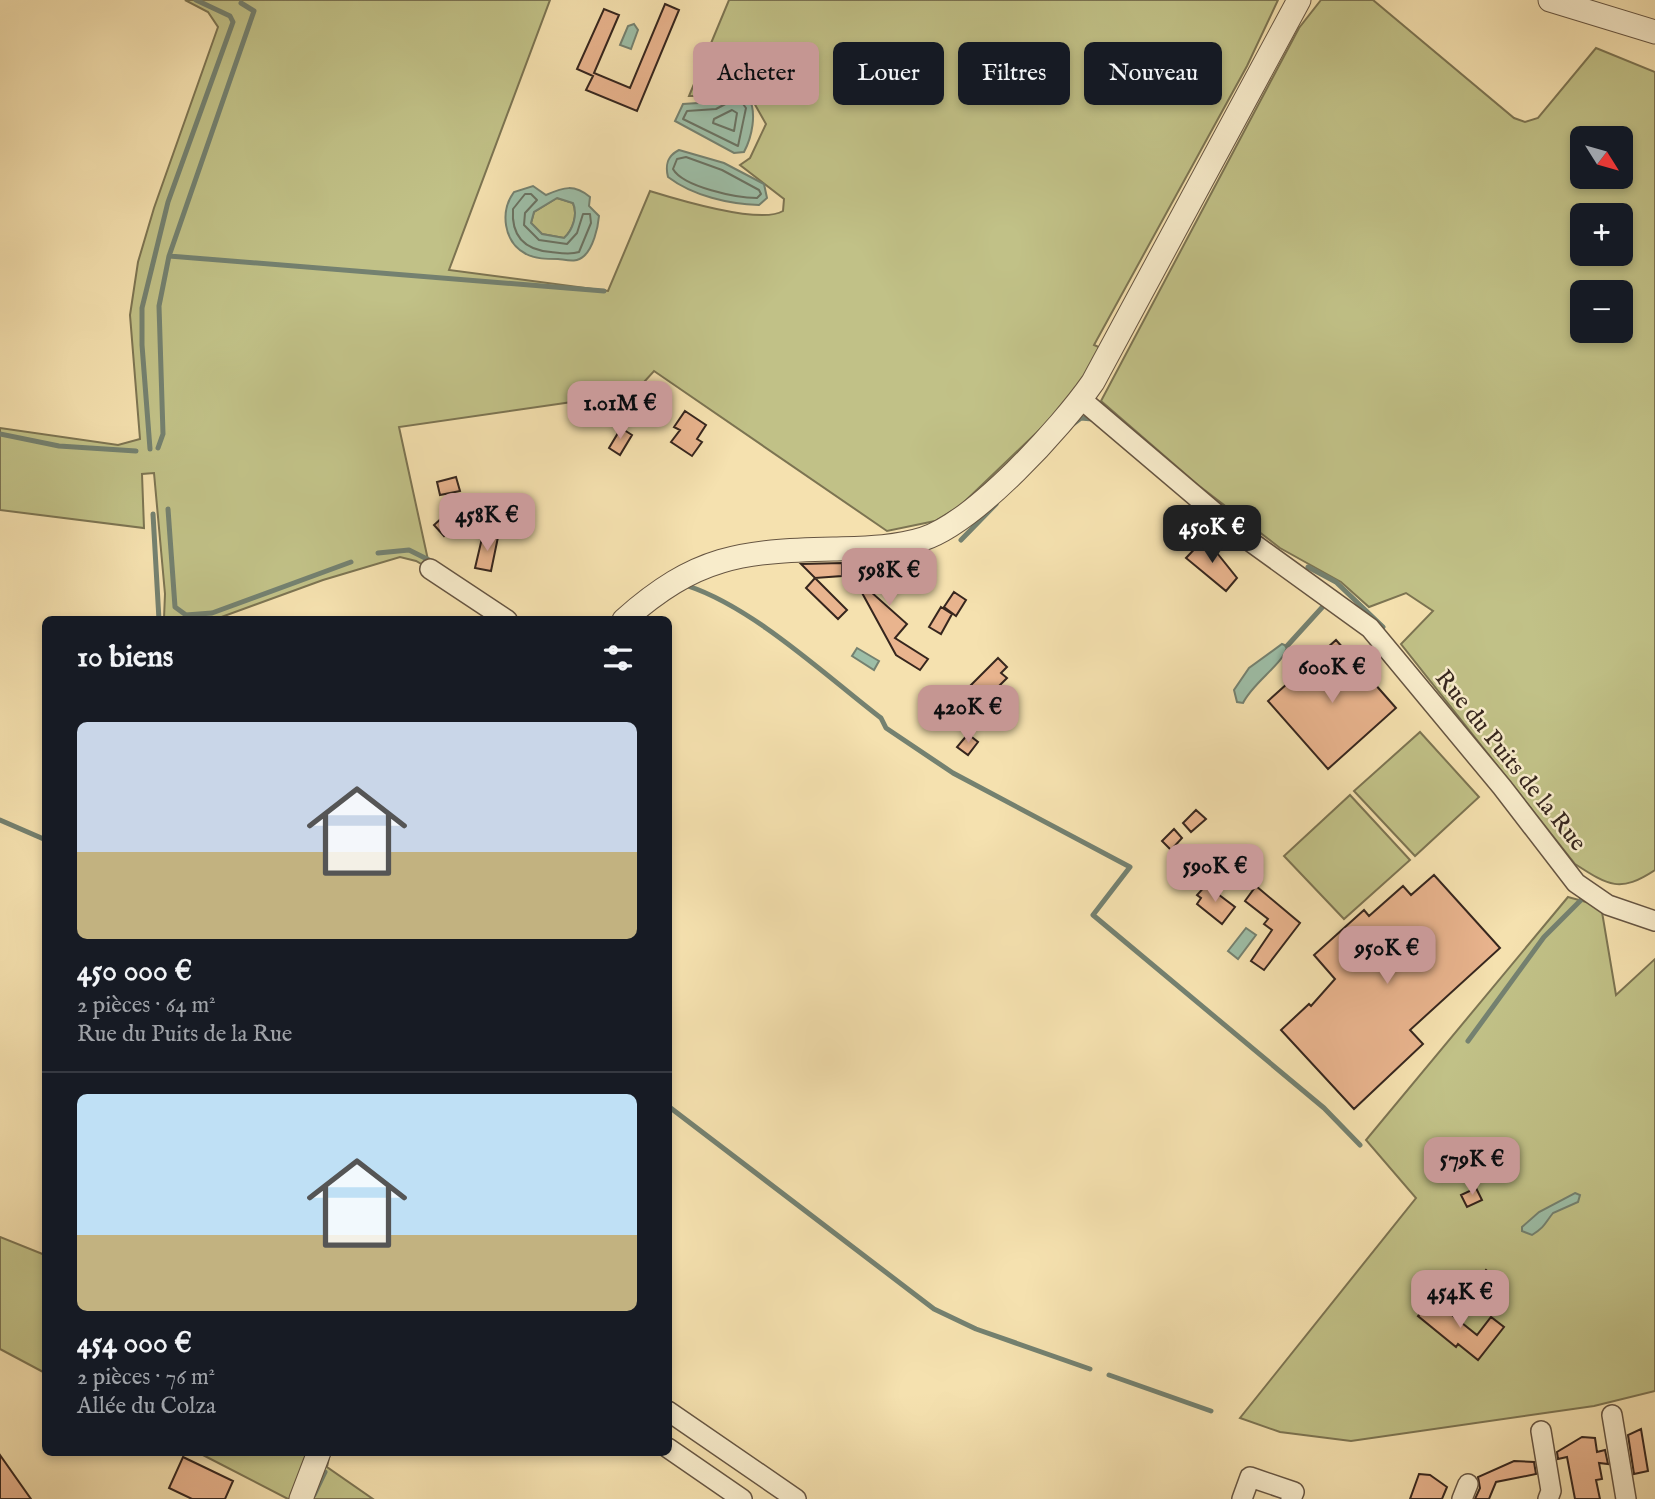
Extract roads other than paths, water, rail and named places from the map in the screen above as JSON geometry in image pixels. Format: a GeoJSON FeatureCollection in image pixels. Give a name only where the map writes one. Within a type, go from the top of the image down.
{"type":"FeatureCollection","features":[{"type":"Feature","properties":{"kind":"street"},"geometry":{"type":"LineString","coordinates":[[629,616],[675,581],[719,559],[769,550],[896,545],[943,530],[997,488],[1081,399],[1103,364],[1299,0]]}},
{"type":"Feature","properties":{"kind":"street"},"geometry":{"type":"LineString","coordinates":[[1550,0],[1655,32]]}},
{"type":"Feature","properties":{"kind":"street","name":"Rue du Puits de la Rue"},"geometry":{"type":"LineString","coordinates":[[1081,399],[1240,534],[1370,628],[1502,787],[1576,883],[1608,905],[1655,921]]}},
{"type":"Feature","properties":{"kind":"street"},"geometry":{"type":"LineString","coordinates":[[430,569],[501,616]]}},
{"type":"Feature","properties":{"kind":"street"},"geometry":{"type":"LineString","coordinates":[[672,1413],[796,1499]]}},
{"type":"Feature","properties":{"kind":"street"},"geometry":{"type":"LineString","coordinates":[[1612,1415],[1626,1499]]}},
{"type":"Feature","properties":{"kind":"street"},"geometry":{"type":"LineString","coordinates":[[1541,1431],[1551,1491],[1548,1499]]}},
{"type":"Feature","properties":{"kind":"street"},"geometry":{"type":"LineString","coordinates":[[672,1451],[742,1499]]}},
{"type":"Feature","properties":{"kind":"street"},"geometry":{"type":"LineString","coordinates":[[301,1499],[317,1456]]}},
{"type":"Feature","properties":{"kind":"street"},"geometry":{"type":"LineString","coordinates":[[1242,1499],[1250,1477],[1294,1492],[1292,1499]]}},
{"type":"Feature","properties":{"kind":"water"},"geometry":{"type":"Polygon","coordinates":[[[634,24],[638,30],[631,49],[620,45],[628,26],[634,24]]]}},
{"type":"Feature","properties":{"kind":"water"},"geometry":{"type":"Polygon","coordinates":[[[683,104],[751,105],[751,132],[744,152],[734,153],[675,121],[683,104]]]}},
{"type":"Feature","properties":{"kind":"water"},"geometry":{"type":"Polygon","coordinates":[[[679,150],[724,163],[764,184],[767,198],[759,205],[736,203],[712,198],[678,184],[668,177],[667,169],[669,158],[679,150]]]}},
{"type":"Feature","properties":{"kind":"water"},"geometry":{"type":"Polygon","coordinates":[[[533,186],[546,195],[569,188],[579,190],[590,197],[589,206],[599,216],[598,226],[584,256],[578,260],[541,258],[518,249],[506,226],[507,208],[514,192],[533,186]],[[557,198],[534,212],[531,223],[542,234],[564,238],[574,222],[573,203],[557,198]]]}},
{"type":"Feature","properties":{"kind":"water"},"geometry":{"type":"Polygon","coordinates":[[[1282,644],[1287,646],[1281,659],[1243,703],[1237,702],[1234,690],[1249,668],[1282,644]]]}},
{"type":"Feature","properties":{"kind":"water"},"geometry":{"type":"Polygon","coordinates":[[[857,648],[879,661],[874,670],[852,656],[857,648]]]}},
{"type":"Feature","properties":{"kind":"water"},"geometry":{"type":"Polygon","coordinates":[[[1246,928],[1256,935],[1238,959],[1228,951],[1246,928]]]}},
{"type":"Feature","properties":{"kind":"water"},"geometry":{"type":"Polygon","coordinates":[[[1575,1193],[1580,1195],[1578,1202],[1553,1213],[1532,1235],[1522,1231],[1522,1227],[1539,1212],[1575,1193]]]}},
{"type":"Feature","properties":{"kind":"waterway"},"geometry":{"type":"LineString","coordinates":[[150,449],[142,308],[168,202],[233,22],[230,16],[196,0]]}},
{"type":"Feature","properties":{"kind":"waterway"},"geometry":{"type":"LineString","coordinates":[[158,448],[163,434],[159,306],[169,256],[254,11],[241,3]]}},
{"type":"Feature","properties":{"kind":"waterway"},"geometry":{"type":"LineString","coordinates":[[169,256],[604,291]]}},
{"type":"Feature","properties":{"kind":"waterway"},"geometry":{"type":"LineString","coordinates":[[1073,424],[1081,418],[1092,419]]}},
{"type":"Feature","properties":{"kind":"waterway"},"geometry":{"type":"LineString","coordinates":[[0,434],[59,446],[136,451]]}},
{"type":"Feature","properties":{"kind":"waterway"},"geometry":{"type":"LineString","coordinates":[[961,540],[996,504]]}},
{"type":"Feature","properties":{"kind":"waterway"},"geometry":{"type":"LineString","coordinates":[[168,509],[175,607],[186,615],[212,613],[351,562]]}},
{"type":"Feature","properties":{"kind":"waterway"},"geometry":{"type":"LineString","coordinates":[[153,514],[159,616]]}},
{"type":"Feature","properties":{"kind":"waterway"},"geometry":{"type":"LineString","coordinates":[[378,553],[409,550],[433,562]]}},
{"type":"Feature","properties":{"kind":"waterway"},"geometry":{"type":"LineString","coordinates":[[1308,567],[1336,582],[1383,627]]}},
{"type":"Feature","properties":{"kind":"waterway"},"geometry":{"type":"LineString","coordinates":[[688,586],[713,596],[763,626],[881,718],[886,728],[953,773],[1130,867],[1093,915],[1324,1108],[1360,1145]]}},
{"type":"Feature","properties":{"kind":"waterway"},"geometry":{"type":"LineString","coordinates":[[1287,646],[1327,602]]}},
{"type":"Feature","properties":{"kind":"waterway"},"geometry":{"type":"LineString","coordinates":[[0,820],[42,838]]}},
{"type":"Feature","properties":{"kind":"waterway"},"geometry":{"type":"LineString","coordinates":[[1468,1041],[1544,937],[1584,897],[1587,898]]}},
{"type":"Feature","properties":{"kind":"waterway"},"geometry":{"type":"LineString","coordinates":[[672,1109],[934,1309],[976,1329],[1090,1369]]}},
{"type":"Feature","properties":{"kind":"waterway"},"geometry":{"type":"LineString","coordinates":[[1109,1375],[1211,1411]]}},
{"type":"Feature","properties":{"kind":"waterway"},"geometry":{"type":"LineString","coordinates":[[314,1495],[325,1472]]}}]}
